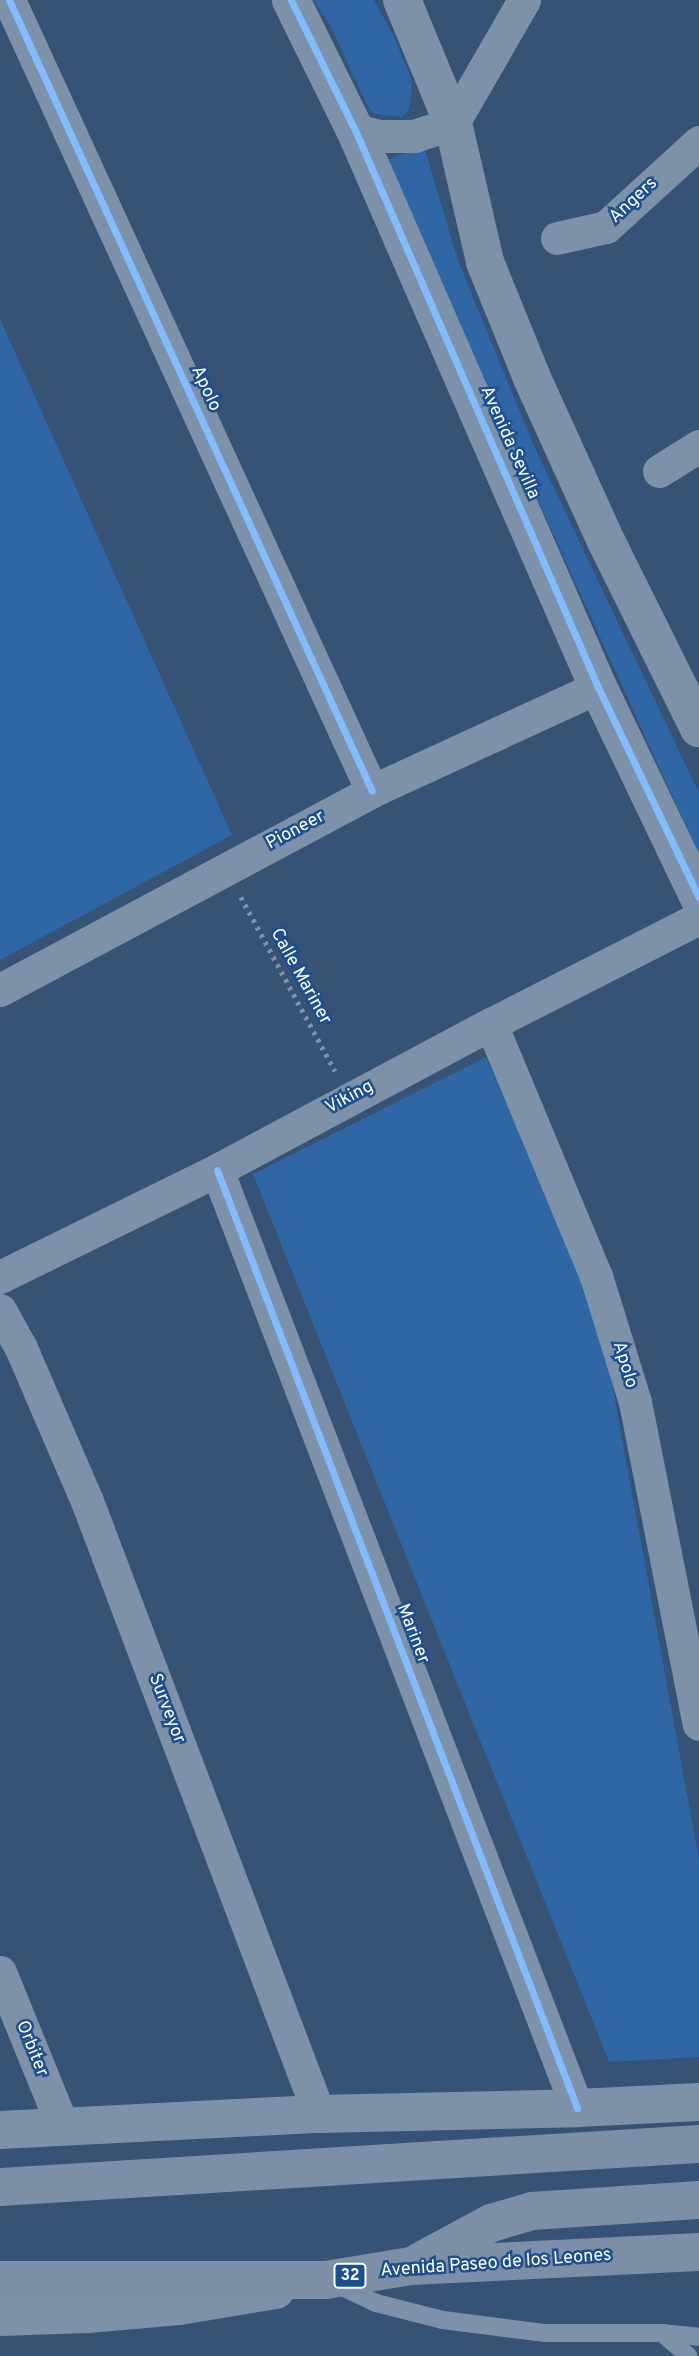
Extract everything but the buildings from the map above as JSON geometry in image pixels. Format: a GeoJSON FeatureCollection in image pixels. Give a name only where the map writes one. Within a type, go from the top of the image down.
{"type":"FeatureCollection","features":[{"type":"Feature","properties":{"kind":"main road"},"geometry":{"type":"LineString","coordinates":[[0,2187],[699,2144]]}},
{"type":"Feature","properties":{"kind":"main road"},"geometry":{"type":"LineString","coordinates":[[411,2266],[491,2222],[532,2211],[699,2200]]}},
{"type":"Feature","properties":{"kind":"main road","name":"Avenida Paseo de los Leones"},"geometry":{"type":"LineString","coordinates":[[0,2280],[327,2280],[411,2266],[699,2252]]}},
{"type":"Feature","properties":{"kind":"street","name":"Apolo"},"geometry":{"type":"LineString","coordinates":[[9,0],[372,791]]}},
{"type":"Feature","properties":{"kind":"street","name":"Avenida Sevilla"},"geometry":{"type":"LineString","coordinates":[[291,0],[355,130],[598,687],[699,898]]}},
{"type":"Feature","properties":{"kind":"street"},"geometry":{"type":"LineString","coordinates":[[402,0],[453,123],[485,262],[532,378],[606,541],[699,728]]}},
{"type":"Feature","properties":{"kind":"street"},"geometry":{"type":"LineString","coordinates":[[355,130],[379,136],[414,136],[453,123],[524,0]]}},
{"type":"Feature","properties":{"kind":"street","name":"Angers"},"geometry":{"type":"LineString","coordinates":[[557,238],[606,227],[699,142]]}},
{"type":"Feature","properties":{"kind":"street"},"geometry":{"type":"LineString","coordinates":[[659,471],[699,446]]}},
{"type":"Feature","properties":{"kind":"street","name":"Pioneer"},"geometry":{"type":"LineString","coordinates":[[0,990],[372,791],[598,687]]}},
{"type":"Feature","properties":{"kind":"street","name":"Viking"},"geometry":{"type":"LineString","coordinates":[[0,1277],[217,1170],[491,1024],[699,918]]}},
{"type":"Feature","properties":{"kind":"street","name":"Apolo"},"geometry":{"type":"LineString","coordinates":[[491,1024],[596,1276],[635,1402],[699,1724]]}},
{"type":"Feature","properties":{"kind":"street","name":"Mariner"},"geometry":{"type":"LineString","coordinates":[[217,1170],[577,2108]]}},
{"type":"Feature","properties":{"kind":"street","name":"Surveyor"},"geometry":{"type":"LineString","coordinates":[[0,1310],[21,1348],[87,1501],[319,2114]]}},
{"type":"Feature","properties":{"kind":"street","name":"Orbiter"},"geometry":{"type":"LineString","coordinates":[[0,1972],[62,2125]]}},
{"type":"Feature","properties":{"kind":"street"},"geometry":{"type":"LineString","coordinates":[[0,2130],[319,2114],[577,2108],[699,2102]]}},
{"type":"Feature","properties":{"kind":"street"},"geometry":{"type":"LineString","coordinates":[[0,2317],[88,2314],[179,2306],[327,2280]]}},
{"type":"Feature","properties":{"kind":"lane"},"geometry":{"type":"LineString","coordinates":[[327,2280],[376,2303],[443,2320],[545,2333],[662,2333],[699,2337]]}},
{"type":"Feature","properties":{"kind":"lane"},"geometry":{"type":"LineString","coordinates":[[662,2333],[688,2356]]}},
{"type":"Feature","properties":{"kind":"shaded area"},"geometry":{"type":"Polygon","coordinates":[[[313,0],[374,0],[394,37],[411,78],[412,92],[408,111],[402,117],[374,114],[367,105],[329,23],[313,0]]]}},
{"type":"Feature","properties":{"kind":"shaded area"},"geometry":{"type":"Polygon","coordinates":[[[424,146],[457,258],[534,446],[699,793],[699,855],[384,161],[424,146]]]}},
{"type":"Feature","properties":{"kind":"shaded area"},"geometry":{"type":"Polygon","coordinates":[[[0,319],[232,835],[0,960],[0,319]]]}},
{"type":"Feature","properties":{"kind":"shaded area"},"geometry":{"type":"Polygon","coordinates":[[[486,1057],[600,1318],[699,1860],[699,2057],[609,2062],[253,1174],[486,1057]]]}},
{"type":"Feature","properties":{"kind":"cycle path"},"geometry":{"type":"LineString","coordinates":[[9,0],[372,791]]}},
{"type":"Feature","properties":{"kind":"cycle path"},"geometry":{"type":"LineString","coordinates":[[291,0],[355,130],[598,687],[699,898]]}},
{"type":"Feature","properties":{"kind":"cycle path"},"geometry":{"type":"LineString","coordinates":[[217,1170],[577,2108]]}}]}
